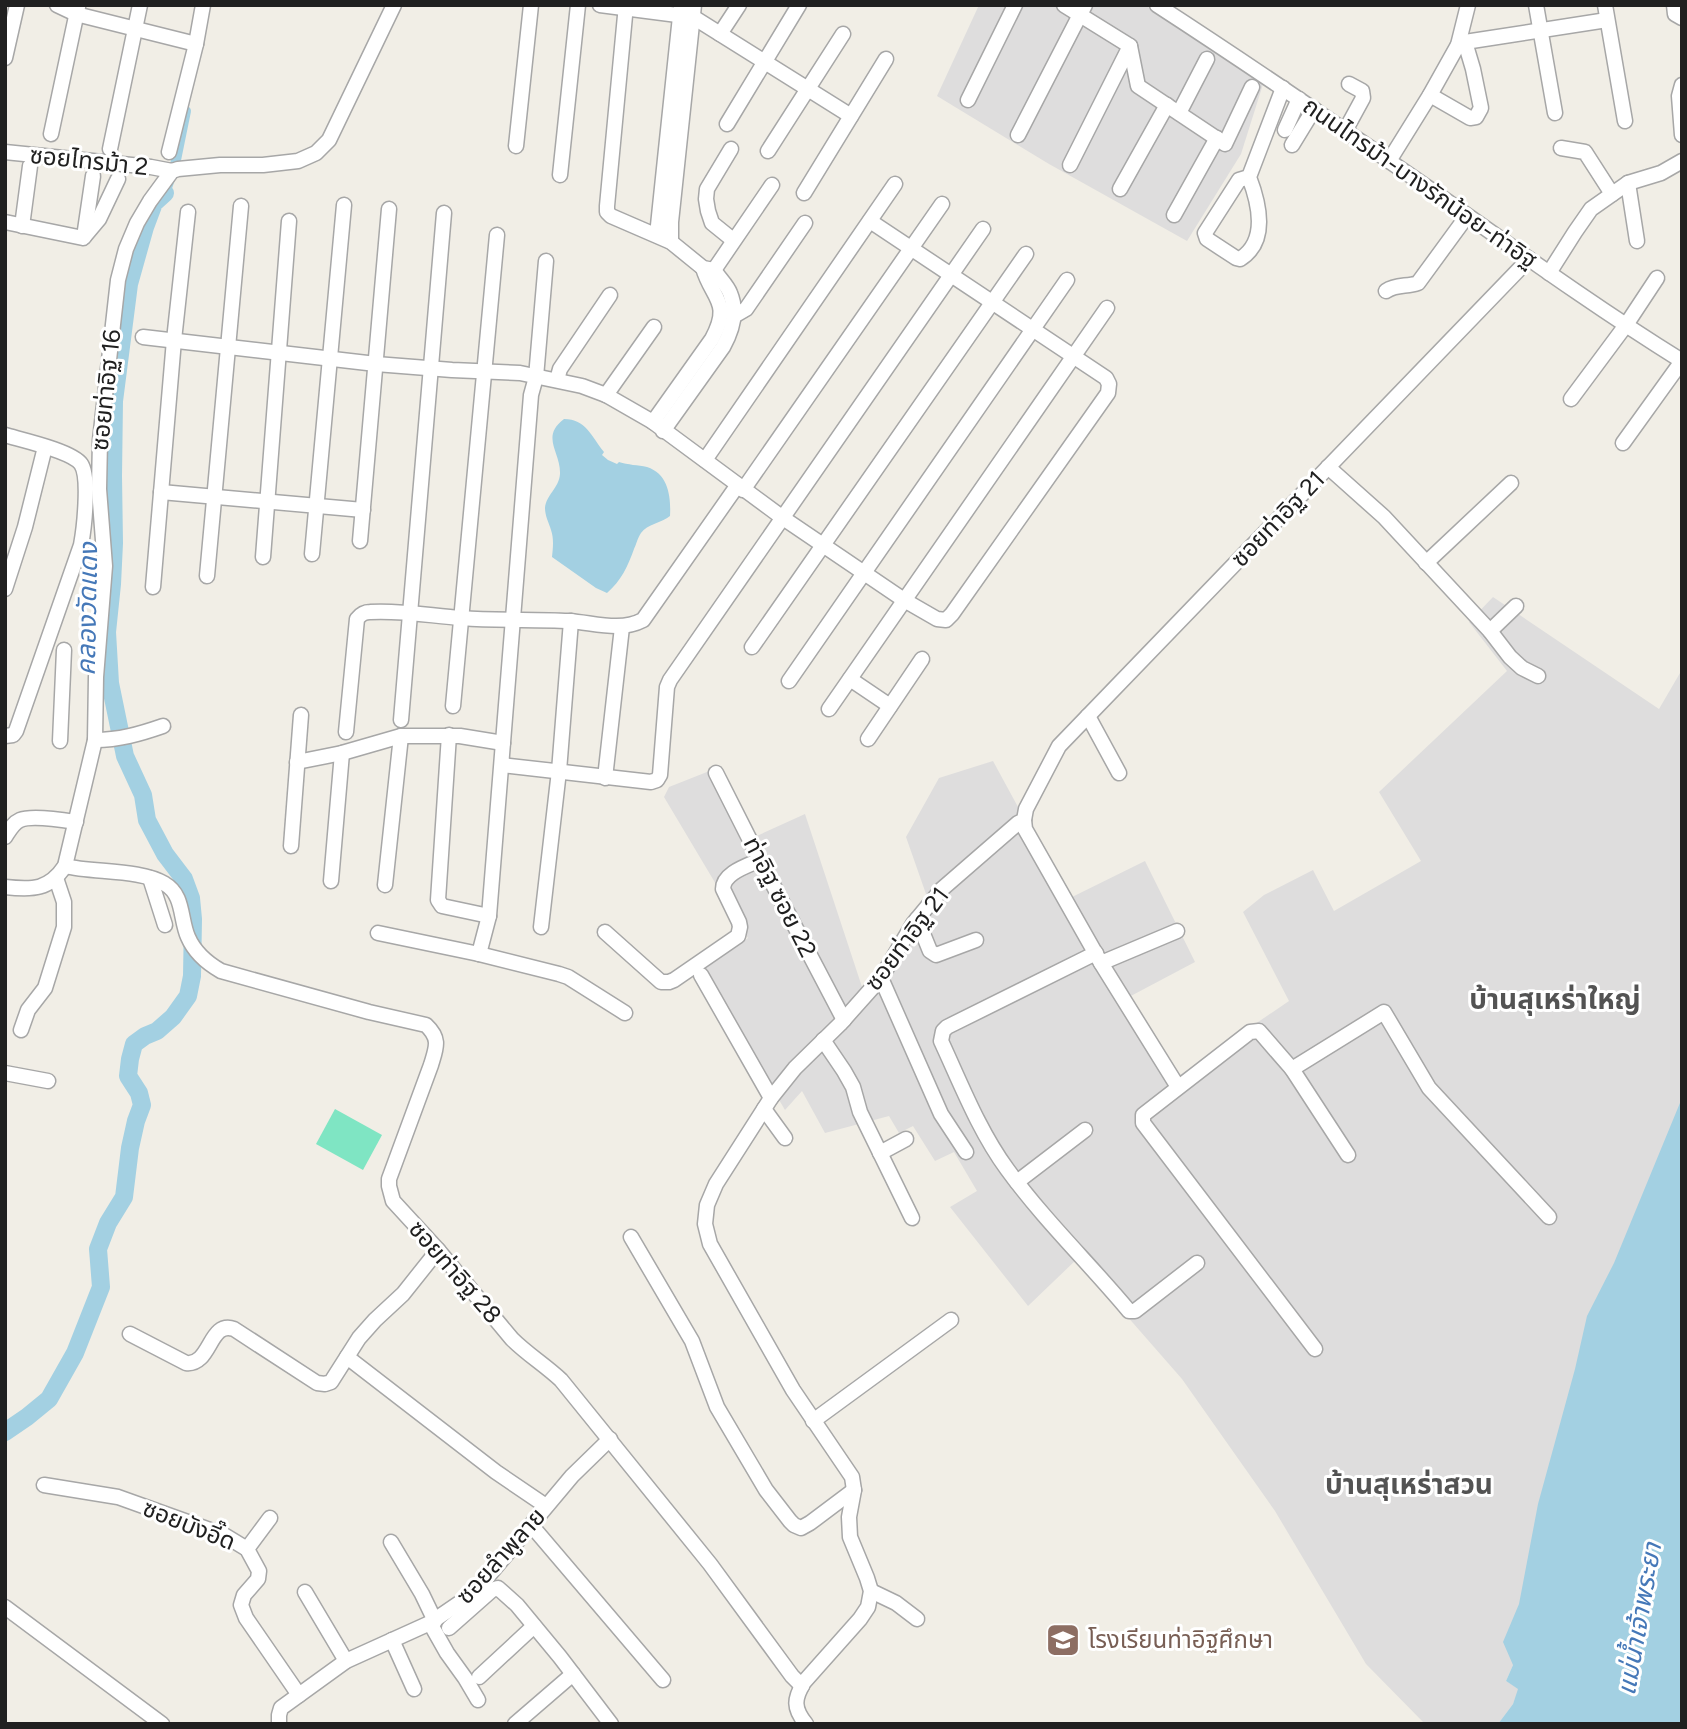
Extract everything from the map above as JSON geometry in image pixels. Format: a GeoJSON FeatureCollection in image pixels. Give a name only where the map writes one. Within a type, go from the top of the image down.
{"type":"FeatureCollection","features":[{"type":"Feature","properties":{"kind":"street"},"geometry":{"type":"LineString","coordinates":[[5,58],[17,5]]}},
{"type":"Feature","properties":{"kind":"street"},"geometry":{"type":"LineString","coordinates":[[57,5],[196,44]]}},
{"type":"Feature","properties":{"kind":"street"},"geometry":{"type":"LineString","coordinates":[[110,149],[140,5]]}},
{"type":"Feature","properties":{"kind":"street"},"geometry":{"type":"LineString","coordinates":[[169,152],[203,5]]}},
{"type":"Feature","properties":{"kind":"street"},"geometry":{"type":"LineString","coordinates":[[172,171],[220,165],[263,165],[298,161],[316,153],[329,140],[394,5]]}},
{"type":"Feature","properties":{"kind":"street"},"geometry":{"type":"LineString","coordinates":[[516,146],[531,5]]}},
{"type":"Feature","properties":{"kind":"street"},"geometry":{"type":"LineString","coordinates":[[560,175],[578,5]]}},
{"type":"Feature","properties":{"kind":"street"},"geometry":{"type":"LineString","coordinates":[[600,5],[687,11],[851,116]]}},
{"type":"Feature","properties":{"kind":"street"},"geometry":{"type":"LineString","coordinates":[[720,34],[739,5]]}},
{"type":"Feature","properties":{"kind":"street"},"geometry":{"type":"LineString","coordinates":[[727,124],[799,5]]}},
{"type":"Feature","properties":{"kind":"street"},"geometry":{"type":"LineString","coordinates":[[968,100],[1015,5]]}},
{"type":"Feature","properties":{"kind":"street"},"geometry":{"type":"LineString","coordinates":[[1064,5],[1082,10],[1130,47],[1138,86],[1225,144],[1252,87]]}},
{"type":"Feature","properties":{"kind":"street","name":"ถนนไทรม้า-บางรักน้อย-ท่าอิฐ"},"geometry":{"type":"LineString","coordinates":[[1157,5],[1682,361]]}},
{"type":"Feature","properties":{"kind":"street"},"geometry":{"type":"LineString","coordinates":[[1389,161],[1461,43],[1468,5]]}},
{"type":"Feature","properties":{"kind":"street"},"geometry":{"type":"LineString","coordinates":[[1536,5],[1555,113]]}},
{"type":"Feature","properties":{"kind":"street"},"geometry":{"type":"LineString","coordinates":[[1674,5],[1675,14],[1682,18]]}},
{"type":"Feature","properties":{"kind":"street"},"geometry":{"type":"LineString","coordinates":[[626,7],[607,212],[671,242],[730,293],[734,307],[730,335],[723,347],[658,427]]}},
{"type":"Feature","properties":{"kind":"street"},"geometry":{"type":"LineString","coordinates":[[51,134],[77,10]]}},
{"type":"Feature","properties":{"kind":"street"},"geometry":{"type":"LineString","coordinates":[[1018,135],[1082,10]]}},
{"type":"Feature","properties":{"kind":"street"},"geometry":{"type":"LineString","coordinates":[[657,235],[672,155],[687,11]]}},
{"type":"Feature","properties":{"kind":"street"},"geometry":{"type":"LineString","coordinates":[[1461,43],[1539,30],[1606,13],[1625,121]]}},
{"type":"Feature","properties":{"kind":"street"},"geometry":{"type":"LineString","coordinates":[[768,150],[843,34]]}},
{"type":"Feature","properties":{"kind":"street"},"geometry":{"type":"LineString","coordinates":[[1430,95],[1470,118],[1476,117],[1480,108],[1473,69],[1461,43]]}},
{"type":"Feature","properties":{"kind":"street"},"geometry":{"type":"LineString","coordinates":[[1070,165],[1130,47]]}},
{"type":"Feature","properties":{"kind":"street"},"geometry":{"type":"LineString","coordinates":[[1120,189],[1207,59]]}},
{"type":"Feature","properties":{"kind":"street"},"geometry":{"type":"LineString","coordinates":[[804,193],[886,60]]}},
{"type":"Feature","properties":{"kind":"street"},"geometry":{"type":"LineString","coordinates":[[1345,131],[1363,98],[1362,91],[1349,84]]}},
{"type":"Feature","properties":{"kind":"street"},"geometry":{"type":"LineString","coordinates":[[1682,85],[1679,96],[1682,135]]}},
{"type":"Feature","properties":{"kind":"street"},"geometry":{"type":"LineString","coordinates":[[1249,177],[1239,180],[1205,233],[1207,239],[1240,259],[1259,235],[1259,211],[1249,177],[1283,88]]}},
{"type":"Feature","properties":{"kind":"street"},"geometry":{"type":"LineString","coordinates":[[1284,130],[1299,99]]}},
{"type":"Feature","properties":{"kind":"street"},"geometry":{"type":"LineString","coordinates":[[1292,145],[1314,109]]}},
{"type":"Feature","properties":{"kind":"street"},"geometry":{"type":"LineString","coordinates":[[1174,215],[1217,138]]}},
{"type":"Feature","properties":{"kind":"street"},"geometry":{"type":"LineString","coordinates":[[1561,148],[1585,152],[1612,194]]}},
{"type":"Feature","properties":{"kind":"street"},"geometry":{"type":"LineString","coordinates":[[731,149],[707,189],[706,199],[712,223],[733,240]]}},
{"type":"Feature","properties":{"kind":"street","name":"ซอยไทรม้า 2"},"geometry":{"type":"LineString","coordinates":[[5,152],[172,171]]}},
{"type":"Feature","properties":{"kind":"street"},"geometry":{"type":"LineString","coordinates":[[671,242],[672,155]]}},
{"type":"Feature","properties":{"kind":"street"},"geometry":{"type":"LineString","coordinates":[[1549,273],[1591,209],[1628,183],[1661,173],[1682,160]]}},
{"type":"Feature","properties":{"kind":"street"},"geometry":{"type":"LineString","coordinates":[[22,226],[30,166]]}},
{"type":"Feature","properties":{"kind":"street","name":"ซอยท่าอิฐ 16"},"geometry":{"type":"LineString","coordinates":[[61,872],[95,740],[96,677],[105,566],[99,489],[100,440],[117,291],[126,249],[137,223],[172,171]]}},
{"type":"Feature","properties":{"kind":"street"},"geometry":{"type":"LineString","coordinates":[[83,238],[93,176]]}},
{"type":"Feature","properties":{"kind":"street"},"geometry":{"type":"LineString","coordinates":[[83,238],[99,219],[118,179]]}},
{"type":"Feature","properties":{"kind":"street"},"geometry":{"type":"LineString","coordinates":[[1628,183],[1636,241]]}},
{"type":"Feature","properties":{"kind":"street"},"geometry":{"type":"LineString","coordinates":[[705,460],[895,184]]}},
{"type":"Feature","properties":{"kind":"street"},"geometry":{"type":"LineString","coordinates":[[708,272],[772,185]]}},
{"type":"Feature","properties":{"kind":"street"},"geometry":{"type":"LineString","coordinates":[[346,732],[357,619],[362,613],[369,611],[461,618],[571,621],[622,627],[632,626],[643,620],[942,204]]}},
{"type":"Feature","properties":{"kind":"street"},"geometry":{"type":"LineString","coordinates":[[206,576],[241,205]]}},
{"type":"Feature","properties":{"kind":"street"},"geometry":{"type":"LineString","coordinates":[[312,554],[344,205]]}},
{"type":"Feature","properties":{"kind":"street"},"geometry":{"type":"LineString","coordinates":[[360,541],[389,209]]}},
{"type":"Feature","properties":{"kind":"street"},"geometry":{"type":"LineString","coordinates":[[153,587],[188,212]]}},
{"type":"Feature","properties":{"kind":"street"},"geometry":{"type":"LineString","coordinates":[[401,720],[444,213]]}},
{"type":"Feature","properties":{"kind":"street"},"geometry":{"type":"LineString","coordinates":[[1386,291],[1394,286],[1418,284],[1467,216]]}},
{"type":"Feature","properties":{"kind":"street"},"geometry":{"type":"LineString","coordinates":[[263,557],[289,220]]}},
{"type":"Feature","properties":{"kind":"street"},"geometry":{"type":"LineString","coordinates":[[143,337],[376,364],[520,373],[557,380],[606,395],[658,427],[740,488],[904,600],[937,619],[946,620],[1108,393],[1109,384],[1106,378],[870,221]]}},
{"type":"Feature","properties":{"kind":"street"},"geometry":{"type":"LineString","coordinates":[[5,222],[83,238]]}},
{"type":"Feature","properties":{"kind":"street"},"geometry":{"type":"LineString","coordinates":[[734,316],[746,309],[805,223]]}},
{"type":"Feature","properties":{"kind":"street"},"geometry":{"type":"LineString","coordinates":[[502,765],[605,778],[651,782],[657,780],[660,775],[667,688],[670,680],[983,229]]}},
{"type":"Feature","properties":{"kind":"street"},"geometry":{"type":"LineString","coordinates":[[453,706],[497,235]]}},
{"type":"Feature","properties":{"kind":"street"},"geometry":{"type":"LineString","coordinates":[[752,647],[1026,254]]}},
{"type":"Feature","properties":{"kind":"street","name":"ซอยท่าอิฐ 21"},"geometry":{"type":"LineString","coordinates":[[854,1490],[852,1477],[793,1390],[710,1244],[705,1224],[707,1205],[716,1184],[768,1103],[795,1068],[844,1020],[881,978],[916,919],[942,889],[1017,823],[1024,820],[1026,809],[1059,746],[1529,258]]}},
{"type":"Feature","properties":{"kind":"street"},"geometry":{"type":"LineString","coordinates":[[479,954],[489,916],[531,395],[536,377],[546,261]]}},
{"type":"Feature","properties":{"kind":"street"},"geometry":{"type":"LineString","coordinates":[[658,427],[718,329],[721,308],[708,272]]}},
{"type":"Feature","properties":{"kind":"street"},"geometry":{"type":"LineString","coordinates":[[1571,399],[1657,278]]}},
{"type":"Feature","properties":{"kind":"street"},"geometry":{"type":"LineString","coordinates":[[789,681],[1068,280]]}},
{"type":"Feature","properties":{"kind":"street"},"geometry":{"type":"LineString","coordinates":[[557,380],[560,369],[610,295]]}},
{"type":"Feature","properties":{"kind":"street"},"geometry":{"type":"LineString","coordinates":[[829,709],[1107,308]]}},
{"type":"Feature","properties":{"kind":"street"},"geometry":{"type":"LineString","coordinates":[[606,395],[654,327]]}},
{"type":"Feature","properties":{"kind":"street"},"geometry":{"type":"LineString","coordinates":[[1623,443],[1682,361]]}},
{"type":"Feature","properties":{"kind":"street"},"geometry":{"type":"LineString","coordinates":[[5,435],[62,452],[82,465],[85,516],[81,545],[39,666],[10,734]]}},
{"type":"Feature","properties":{"kind":"street"},"geometry":{"type":"LineString","coordinates":[[5,589],[25,527],[45,447]]}},
{"type":"Feature","properties":{"kind":"street"},"geometry":{"type":"LineString","coordinates":[[1328,467],[1384,517],[1516,662],[1538,676]]}},
{"type":"Feature","properties":{"kind":"street"},"geometry":{"type":"LineString","coordinates":[[1426,563],[1511,483]]}},
{"type":"Feature","properties":{"kind":"street"},"geometry":{"type":"LineString","coordinates":[[161,492],[363,510]]}},
{"type":"Feature","properties":{"kind":"street"},"geometry":{"type":"LineString","coordinates":[[1490,631],[1516,606]]}},
{"type":"Feature","properties":{"kind":"street"},"geometry":{"type":"LineString","coordinates":[[541,927],[559,771],[571,621]]}},
{"type":"Feature","properties":{"kind":"street"},"geometry":{"type":"LineString","coordinates":[[605,778],[622,627]]}},
{"type":"Feature","properties":{"kind":"street"},"geometry":{"type":"LineString","coordinates":[[60,741],[64,650]]}},
{"type":"Feature","properties":{"kind":"street"},"geometry":{"type":"LineString","coordinates":[[869,739],[922,659]]}},
{"type":"Feature","properties":{"kind":"street"},"geometry":{"type":"LineString","coordinates":[[39,666],[62,669]]}},
{"type":"Feature","properties":{"kind":"street"},"geometry":{"type":"LineString","coordinates":[[850,679],[891,706]]}},
{"type":"Feature","properties":{"kind":"street"},"geometry":{"type":"LineString","coordinates":[[291,846],[302,715]]}},
{"type":"Feature","properties":{"kind":"street"},"geometry":{"type":"LineString","coordinates":[[1088,716],[1119,773]]}},
{"type":"Feature","properties":{"kind":"street"},"geometry":{"type":"LineString","coordinates":[[95,740],[136,736],[163,726]]}},
{"type":"Feature","properties":{"kind":"street"},"geometry":{"type":"LineString","coordinates":[[298,762],[401,736],[449,735],[503,743]]}},
{"type":"Feature","properties":{"kind":"street"},"geometry":{"type":"LineString","coordinates":[[449,735],[438,900],[442,906],[489,916]]}},
{"type":"Feature","properties":{"kind":"street"},"geometry":{"type":"LineString","coordinates":[[385,885],[401,736]]}},
{"type":"Feature","properties":{"kind":"street"},"geometry":{"type":"LineString","coordinates":[[331,881],[342,752]]}},
{"type":"Feature","properties":{"kind":"street","name":"ท่าอิฐ ซอย 22"},"geometry":{"type":"LineString","coordinates":[[716,773],[844,1020]]}},
{"type":"Feature","properties":{"kind":"street"},"geometry":{"type":"LineString","coordinates":[[5,837],[18,821],[22,820],[76,822]]}},
{"type":"Feature","properties":{"kind":"street"},"geometry":{"type":"LineString","coordinates":[[1024,820],[1025,829],[1098,958],[1178,1087]]}},
{"type":"Feature","properties":{"kind":"street"},"geometry":{"type":"LineString","coordinates":[[605,932],[661,982],[674,980],[738,936],[739,922],[723,889],[723,883],[729,876],[760,860]]}},
{"type":"Feature","properties":{"kind":"street"},"geometry":{"type":"LineString","coordinates":[[20,1030],[29,1010],[45,988],[64,927],[61,872]]}},
{"type":"Feature","properties":{"kind":"street"},"geometry":{"type":"LineString","coordinates":[[5,887],[31,888],[50,883],[61,872],[150,878],[165,925]]}},
{"type":"Feature","properties":{"kind":"street","name":"ซอยท่าอิฐ 28"},"geometry":{"type":"LineString","coordinates":[[150,878],[164,882],[176,893],[188,938],[210,965],[232,974],[426,1025],[433,1032],[436,1048],[431,1065],[389,1179],[393,1201],[521,1349],[561,1380],[694,1544],[802,1686]]}},
{"type":"Feature","properties":{"kind":"street"},"geometry":{"type":"LineString","coordinates":[[916,919],[930,951],[936,955],[976,940]]}},
{"type":"Feature","properties":{"kind":"street"},"geometry":{"type":"LineString","coordinates":[[1177,930],[1098,958],[943,1031],[941,1041],[983,1132],[1006,1168],[1041,1212],[1129,1311],[1135,1311],[1196,1263]]}},
{"type":"Feature","properties":{"kind":"street"},"geometry":{"type":"LineString","coordinates":[[378,933],[479,954],[568,977],[625,1013]]}},
{"type":"Feature","properties":{"kind":"street"},"geometry":{"type":"LineString","coordinates":[[701,975],[785,1138]]}},
{"type":"Feature","properties":{"kind":"street"},"geometry":{"type":"LineString","coordinates":[[881,978],[941,1114],[966,1152]]}},
{"type":"Feature","properties":{"kind":"street"},"geometry":{"type":"LineString","coordinates":[[1292,1069],[1384,1012],[1429,1088],[1549,1217]]}},
{"type":"Feature","properties":{"kind":"street"},"geometry":{"type":"LineString","coordinates":[[1315,1349],[1143,1123],[1143,1115],[1250,1032],[1259,1031],[1292,1069],[1348,1155]]}},
{"type":"Feature","properties":{"kind":"street"},"geometry":{"type":"LineString","coordinates":[[823,1040],[853,1087],[860,1112],[912,1218]]}},
{"type":"Feature","properties":{"kind":"street"},"geometry":{"type":"LineString","coordinates":[[5,1073],[48,1082]]}},
{"type":"Feature","properties":{"kind":"street"},"geometry":{"type":"LineString","coordinates":[[1017,1182],[1084,1130]]}},
{"type":"Feature","properties":{"kind":"street"},"geometry":{"type":"LineString","coordinates":[[880,1153],[906,1139]]}},
{"type":"Feature","properties":{"kind":"street"},"geometry":{"type":"LineString","coordinates":[[631,1237],[692,1341],[717,1407],[766,1490],[790,1521],[801,1528],[854,1490]]}},
{"type":"Feature","properties":{"kind":"street"},"geometry":{"type":"LineString","coordinates":[[130,1334],[186,1363],[194,1364],[200,1360],[220,1329],[227,1326],[317,1383],[325,1384],[331,1382],[367,1329],[403,1294],[438,1250]]}},
{"type":"Feature","properties":{"kind":"street"},"geometry":{"type":"LineString","coordinates":[[813,1421],[951,1320]]}},
{"type":"Feature","properties":{"kind":"street"},"geometry":{"type":"LineString","coordinates":[[346,1357],[496,1472],[546,1506]]}},
{"type":"Feature","properties":{"kind":"street","name":"ซอยลำพูลาย"},"geometry":{"type":"LineString","coordinates":[[279,1724],[278,1715],[281,1708],[346,1661],[433,1622],[474,1592],[572,1476],[610,1439]]}},
{"type":"Feature","properties":{"kind":"street","name":"ซอยบังอี๊ด"},"geometry":{"type":"LineString","coordinates":[[44,1485],[118,1497],[224,1535],[247,1549],[259,1571],[241,1605],[246,1618],[299,1695]]}},
{"type":"Feature","properties":{"kind":"street"},"geometry":{"type":"LineString","coordinates":[[806,1724],[797,1710],[798,1693],[868,1607],[871,1591],[850,1537],[849,1517],[854,1490]]}},
{"type":"Feature","properties":{"kind":"street"},"geometry":{"type":"LineString","coordinates":[[247,1549],[270,1518]]}},
{"type":"Feature","properties":{"kind":"street"},"geometry":{"type":"LineString","coordinates":[[531,1525],[663,1680]]}},
{"type":"Feature","properties":{"kind":"street"},"geometry":{"type":"LineString","coordinates":[[391,1542],[422,1594],[447,1653],[478,1700]]}},
{"type":"Feature","properties":{"kind":"street"},"geometry":{"type":"LineString","coordinates":[[449,1628],[492,1590],[498,1588],[517,1605],[610,1723]]}},
{"type":"Feature","properties":{"kind":"street"},"geometry":{"type":"LineString","coordinates":[[871,1591],[896,1603],[917,1619]]}},
{"type":"Feature","properties":{"kind":"street"},"geometry":{"type":"LineString","coordinates":[[305,1592],[346,1661]]}},
{"type":"Feature","properties":{"kind":"street"},"geometry":{"type":"LineString","coordinates":[[5,1607],[162,1724]]}},
{"type":"Feature","properties":{"kind":"street"},"geometry":{"type":"LineString","coordinates":[[479,1676],[534,1626]]}},
{"type":"Feature","properties":{"kind":"street"},"geometry":{"type":"LineString","coordinates":[[392,1640],[414,1689]]}},
{"type":"Feature","properties":{"kind":"street"},"geometry":{"type":"LineString","coordinates":[[516,1724],[573,1674]]}},
{"type":"Feature","properties":{"kind":"shaded area"},"geometry":{"type":"Polygon","coordinates":[[[979,5],[1145,5],[1264,81],[1241,154],[1187,241],[1049,164],[937,96],[979,5]]]}},
{"type":"Feature","properties":{"kind":"shaded area"},"geometry":{"type":"Polygon","coordinates":[[[1493,597],[1659,709],[1680,673],[1682,675],[1682,1135],[1506,1681],[1519,1689],[1513,1704],[1498,1724],[1425,1724],[1366,1664],[1275,1511],[1182,1379],[1077,1259],[1028,1306],[950,1207],[977,1191],[954,1152],[935,1161],[913,1126],[899,1133],[889,1116],[825,1133],[802,1091],[785,1110],[702,970],[748,938],[664,797],[669,787],[712,770],[748,840],[805,814],[863,990],[926,894],[906,837],[939,778],[993,761],[1068,899],[1145,861],[1195,962],[1127,998],[1180,1075],[1289,1001],[1243,912],[1264,895],[1313,870],[1334,911],[1421,861],[1379,792],[1507,671],[1469,622],[1493,597]]]}},
{"type":"Feature","properties":{"kind":"green space"},"geometry":{"type":"Polygon","coordinates":[[[335,1109],[382,1135],[363,1170],[316,1144],[335,1109]]]}},
{"type":"Feature","properties":{"kind":"water"},"geometry":{"type":"Polygon","coordinates":[[[564,419],[583,425],[608,460],[654,470],[664,481],[669,494],[670,516],[641,533],[623,573],[607,593],[552,557],[553,537],[545,508],[560,474],[552,439],[553,432],[564,419]]]}},
{"type":"Feature","properties":{"kind":"water","name":"แม่น้ำเจ้าพระยา"},"geometry":{"type":"Polygon","coordinates":[[[1682,1098],[1682,1724],[1498,1724],[1513,1704],[1518,1689],[1506,1681],[1513,1665],[1503,1642],[1519,1604],[1538,1504],[1587,1316],[1614,1263],[1682,1098]]]}},
{"type":"Feature","properties":{"kind":"waterway","name":"คลองวัดแดง"},"geometry":{"type":"LineString","coordinates":[[165,193],[175,165],[186,111]]}},
{"type":"Feature","properties":{"kind":"waterway","name":"คลองวัดแดง"},"geometry":{"type":"LineString","coordinates":[[5,1432],[49,1399],[75,1353],[101,1287],[98,1249],[108,1223],[124,1197],[130,1148],[142,1105],[139,1093],[128,1076],[134,1044],[157,1031],[173,1017],[188,996],[192,976],[191,898],[184,879],[165,854],[147,820],[143,795],[125,756],[110,683],[107,632],[114,543],[114,401],[129,284],[154,203],[165,193]]}},
{"type":"Feature","properties":{"kind":"place","name":"โรงเรียนท่าอิฐศึกษา"},"geometry":{"type":"Point","coordinates":[1063,1640]}},
{"type":"Feature","properties":{"kind":"district","name":"บ้านสุเหร่าใหญ่"},"geometry":{"type":"Point","coordinates":[1555,999]}},
{"type":"Feature","properties":{"kind":"district","name":"บ้านสุเหร่าสวน"},"geometry":{"type":"Point","coordinates":[1409,1484]}}]}
